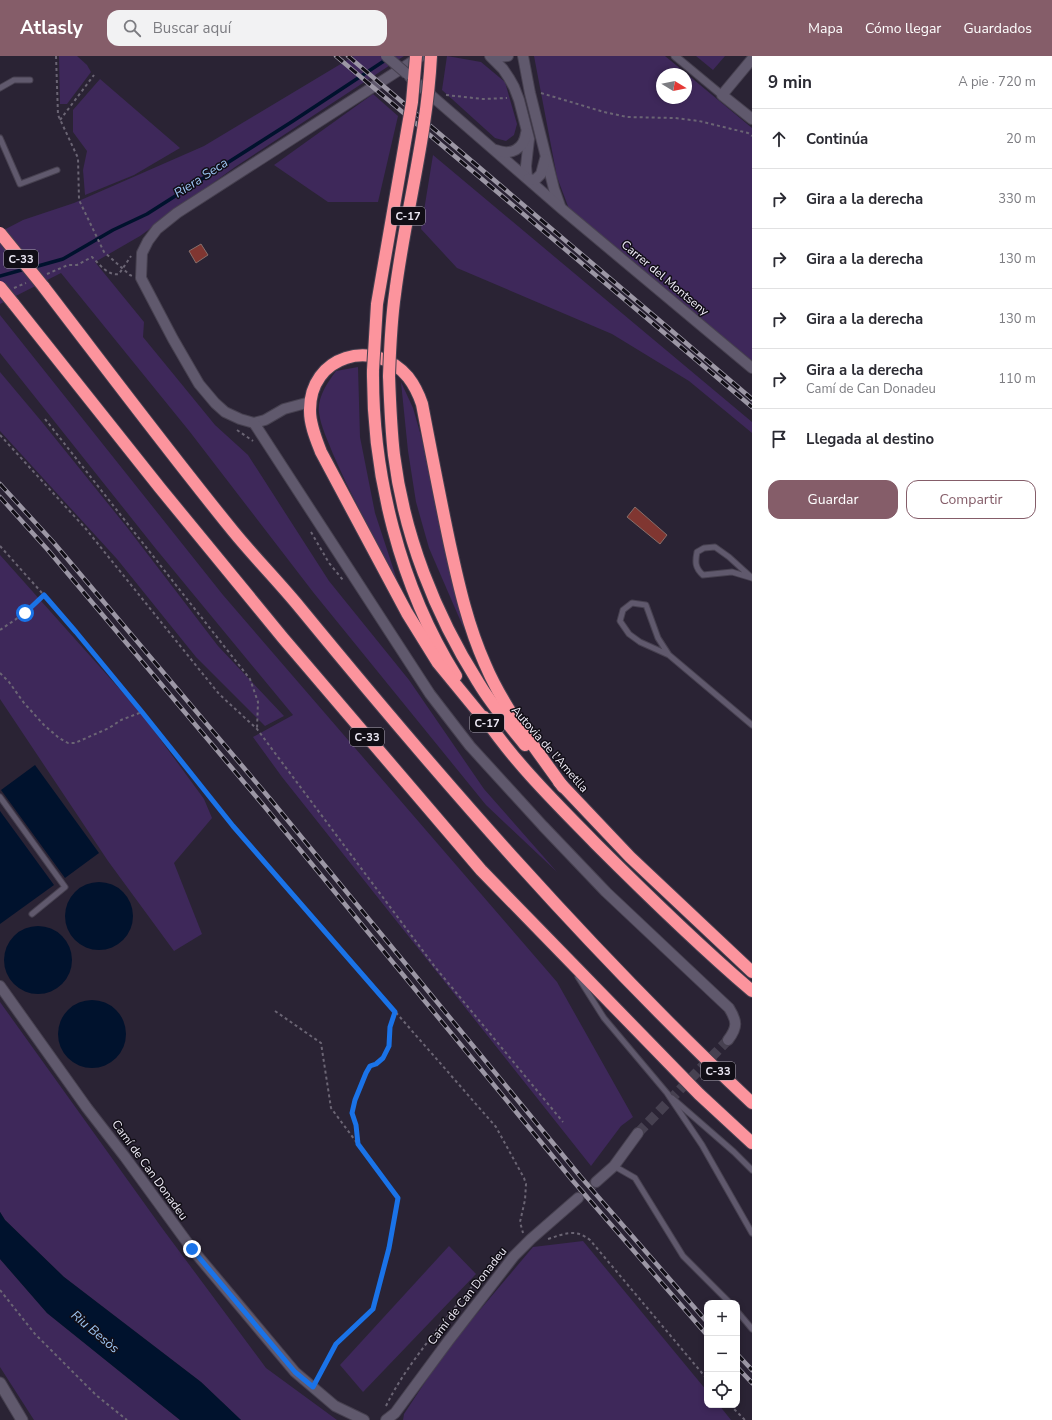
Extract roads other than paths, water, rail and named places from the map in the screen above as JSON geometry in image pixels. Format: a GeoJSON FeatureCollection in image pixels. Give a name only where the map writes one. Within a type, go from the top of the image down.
{"type":"FeatureCollection","features":[{"type":"Feature","properties":{"kind":"highway","name":"C-17"},"geometry":{"type":"LineString","coordinates":[[416,56],[412,102],[377,304],[373,370],[376,440],[382,481],[391,521],[417,599],[434,637],[454,672],[488,724],[523,766],[576,824],[687,933],[752,991]]}},
{"type":"Feature","properties":{"kind":"highway","name":"Autovia de l'Ametlla"},"geometry":{"type":"LineString","coordinates":[[431,56],[424,123],[395,293],[391,324],[389,376],[390,415],[402,497],[412,536],[424,573],[458,648],[482,688],[526,747],[636,863],[752,972]]}},
{"type":"Feature","properties":{"kind":"highway","name":"C-33"},"geometry":{"type":"LineString","coordinates":[[0,233],[234,532],[298,605],[361,683],[463,801],[578,928],[685,1039],[752,1103]]}},
{"type":"Feature","properties":{"kind":"highway","name":"C-33"},"geometry":{"type":"LineString","coordinates":[[0,287],[160,488],[283,638],[481,870],[699,1094],[752,1143]]}},
{"type":"Feature","properties":{"kind":"highway"},"geometry":{"type":"LineString","coordinates":[[488,724],[438,663],[407,613],[321,452],[311,425],[310,402],[316,383],[324,370],[348,357],[368,356],[385,361],[401,371],[418,392],[422,404],[457,579],[474,639],[485,666],[513,715],[563,787]]}},
{"type":"Feature","properties":{"kind":"street","name":"Carrer del Montseny"},"geometry":{"type":"LineString","coordinates":[[386,56],[562,209],[752,368]]}},
{"type":"Feature","properties":{"kind":"street"},"geometry":{"type":"LineString","coordinates":[[310,402],[284,409],[265,420],[254,423],[240,419],[225,412],[215,403],[199,384],[173,340],[141,278],[142,253],[148,241],[157,229],[177,212],[421,56]]}},
{"type":"Feature","properties":{"kind":"street"},"geometry":{"type":"LineString","coordinates":[[491,56],[508,56]]}},
{"type":"Feature","properties":{"kind":"street"},"geometry":{"type":"LineString","coordinates":[[491,56],[503,70],[514,87],[529,144],[526,166],[528,179]]}},
{"type":"Feature","properties":{"kind":"street","name":"Carrer del Montseny"},"geometry":{"type":"LineString","coordinates":[[523,56],[530,93],[556,196],[562,209]]}},
{"type":"Feature","properties":{"kind":"street"},"geometry":{"type":"LineString","coordinates":[[675,56],[752,119]]}},
{"type":"Feature","properties":{"kind":"street"},"geometry":{"type":"LineString","coordinates":[[722,95],[752,59]]}},
{"type":"Feature","properties":{"kind":"street"},"geometry":{"type":"LineString","coordinates":[[494,149],[507,152],[516,150],[523,144],[526,131]]}},
{"type":"Feature","properties":{"kind":"street","name":"Carrer del Montseny"},"geometry":{"type":"LineString","coordinates":[[528,179],[535,180],[541,174],[544,165],[545,151]]}},
{"type":"Feature","properties":{"kind":"street"},"geometry":{"type":"LineString","coordinates":[[254,423],[430,694],[470,746],[553,837],[606,892],[729,1008],[736,1024],[733,1033],[728,1040]]}},
{"type":"Feature","properties":{"kind":"street","name":"Camí de Can Donadeu"},"geometry":{"type":"LineString","coordinates":[[0,986],[87,1108],[126,1157],[192,1249],[295,1372],[335,1406],[364,1420]]}},
{"type":"Feature","properties":{"kind":"street"},"geometry":{"type":"LineString","coordinates":[[596,1182],[614,1166],[638,1133]]}},
{"type":"Feature","properties":{"kind":"street","name":"Camí de Can Donadeu"},"geometry":{"type":"LineString","coordinates":[[386,1420],[395,1413],[514,1256],[578,1198]]}},
{"type":"Feature","properties":{"kind":"street"},"geometry":{"type":"LineString","coordinates":[[0,1383],[22,1420]]}},
{"type":"Feature","properties":{"kind":"lane"},"geometry":{"type":"LineString","coordinates":[[0,88],[14,80],[30,80]]}},
{"type":"Feature","properties":{"kind":"lane"},"geometry":{"type":"LineString","coordinates":[[0,138],[20,184],[58,170]]}},
{"type":"Feature","properties":{"kind":"lane"},"geometry":{"type":"LineString","coordinates":[[715,547],[729,557],[752,578],[732,572],[703,575],[697,569],[695,560],[698,552],[704,548],[715,547]]}},
{"type":"Feature","properties":{"kind":"lane"},"geometry":{"type":"LineString","coordinates":[[670,655],[640,642],[629,634],[620,621],[623,610],[632,603],[646,605],[658,638],[670,655],[752,725]]}},
{"type":"Feature","properties":{"kind":"lane"},"geometry":{"type":"LineString","coordinates":[[0,797],[65,888],[32,914]]}},
{"type":"Feature","properties":{"kind":"lane","name":"C-33"},"geometry":{"type":"LineString","coordinates":[[567,959],[604,1018],[667,1093],[702,1145],[752,1233]]}},
{"type":"Feature","properties":{"kind":"lane","name":"C-33"},"geometry":{"type":"LineString","coordinates":[[741,1092],[752,1098]]}},
{"type":"Feature","properties":{"kind":"lane"},"geometry":{"type":"LineString","coordinates":[[667,1093],[734,1152],[752,1170]]}},
{"type":"Feature","properties":{"kind":"lane"},"geometry":{"type":"LineString","coordinates":[[614,1166],[635,1178],[683,1256],[727,1300]]}},
{"type":"Feature","properties":{"kind":"lane"},"geometry":{"type":"LineString","coordinates":[[740,1315],[752,1329]]}},
{"type":"Feature","properties":{"kind":"water"},"geometry":{"type":"Polygon","coordinates":[[[35,765],[99,853],[65,878],[1,790],[35,765]]]}},
{"type":"Feature","properties":{"kind":"water"},"geometry":{"type":"Polygon","coordinates":[[[0,811],[54,885],[0,924],[0,811]]]}},
{"type":"Feature","properties":{"kind":"water"},"geometry":{"type":"Polygon","coordinates":[[[99,882],[112,885],[123,892],[130,903],[133,916],[130,929],[123,940],[112,947],[99,950],[86,947],[75,940],[68,929],[65,916],[68,903],[75,892],[86,885],[99,882]]]}},
{"type":"Feature","properties":{"kind":"water"},"geometry":{"type":"Polygon","coordinates":[[[38,926],[51,929],[62,936],[69,947],[72,960],[69,973],[62,984],[51,991],[38,994],[25,991],[14,984],[7,973],[4,960],[7,947],[14,936],[25,929],[38,926]]]}},
{"type":"Feature","properties":{"kind":"water"},"geometry":{"type":"Polygon","coordinates":[[[92,1000],[105,1003],[116,1010],[123,1021],[126,1034],[123,1047],[116,1058],[105,1065],[92,1068],[79,1065],[68,1058],[61,1047],[58,1034],[61,1021],[68,1010],[79,1003],[92,1000]]]}},
{"type":"Feature","properties":{"kind":"water","name":"Riu Besòs"},"geometry":{"type":"Polygon","coordinates":[[[0,1212],[5,1220],[64,1277],[201,1382],[241,1420],[180,1420],[47,1313],[0,1259],[0,1212]]]}},
{"type":"Feature","properties":{"kind":"waterway","name":"Riera Seca"},"geometry":{"type":"LineString","coordinates":[[31,268],[63,259],[113,230],[147,214],[387,59]]}},
{"type":"Feature","properties":{"kind":"waterway","name":"Riera Seca"},"geometry":{"type":"LineString","coordinates":[[0,276],[25,269]]}},
{"type":"Feature","properties":{"kind":"tunnel"},"geometry":{"type":"LineString","coordinates":[[638,1133],[728,1040]]}},
{"type":"Feature","properties":{"kind":"tunnel"},"geometry":{"type":"LineString","coordinates":[[578,1198],[596,1182]]}},
{"type":"Feature","properties":{"kind":"railway"},"geometry":{"type":"LineString","coordinates":[[336,56],[752,407]]}},
{"type":"Feature","properties":{"kind":"railway"},"geometry":{"type":"LineString","coordinates":[[348,56],[752,399]]}},
{"type":"Feature","properties":{"kind":"railway"},"geometry":{"type":"LineString","coordinates":[[0,484],[54,543],[271,800],[580,1176],[704,1319]]}},
{"type":"Feature","properties":{"kind":"railway"},"geometry":{"type":"LineString","coordinates":[[0,497],[47,549],[264,806],[573,1181],[704,1332]]}},
{"type":"Feature","properties":{"kind":"railway"},"geometry":{"type":"LineString","coordinates":[[740,1357],[752,1370]]}},
{"type":"Feature","properties":{"kind":"railway"},"geometry":{"type":"LineString","coordinates":[[740,1370],[752,1383]]}}]}
